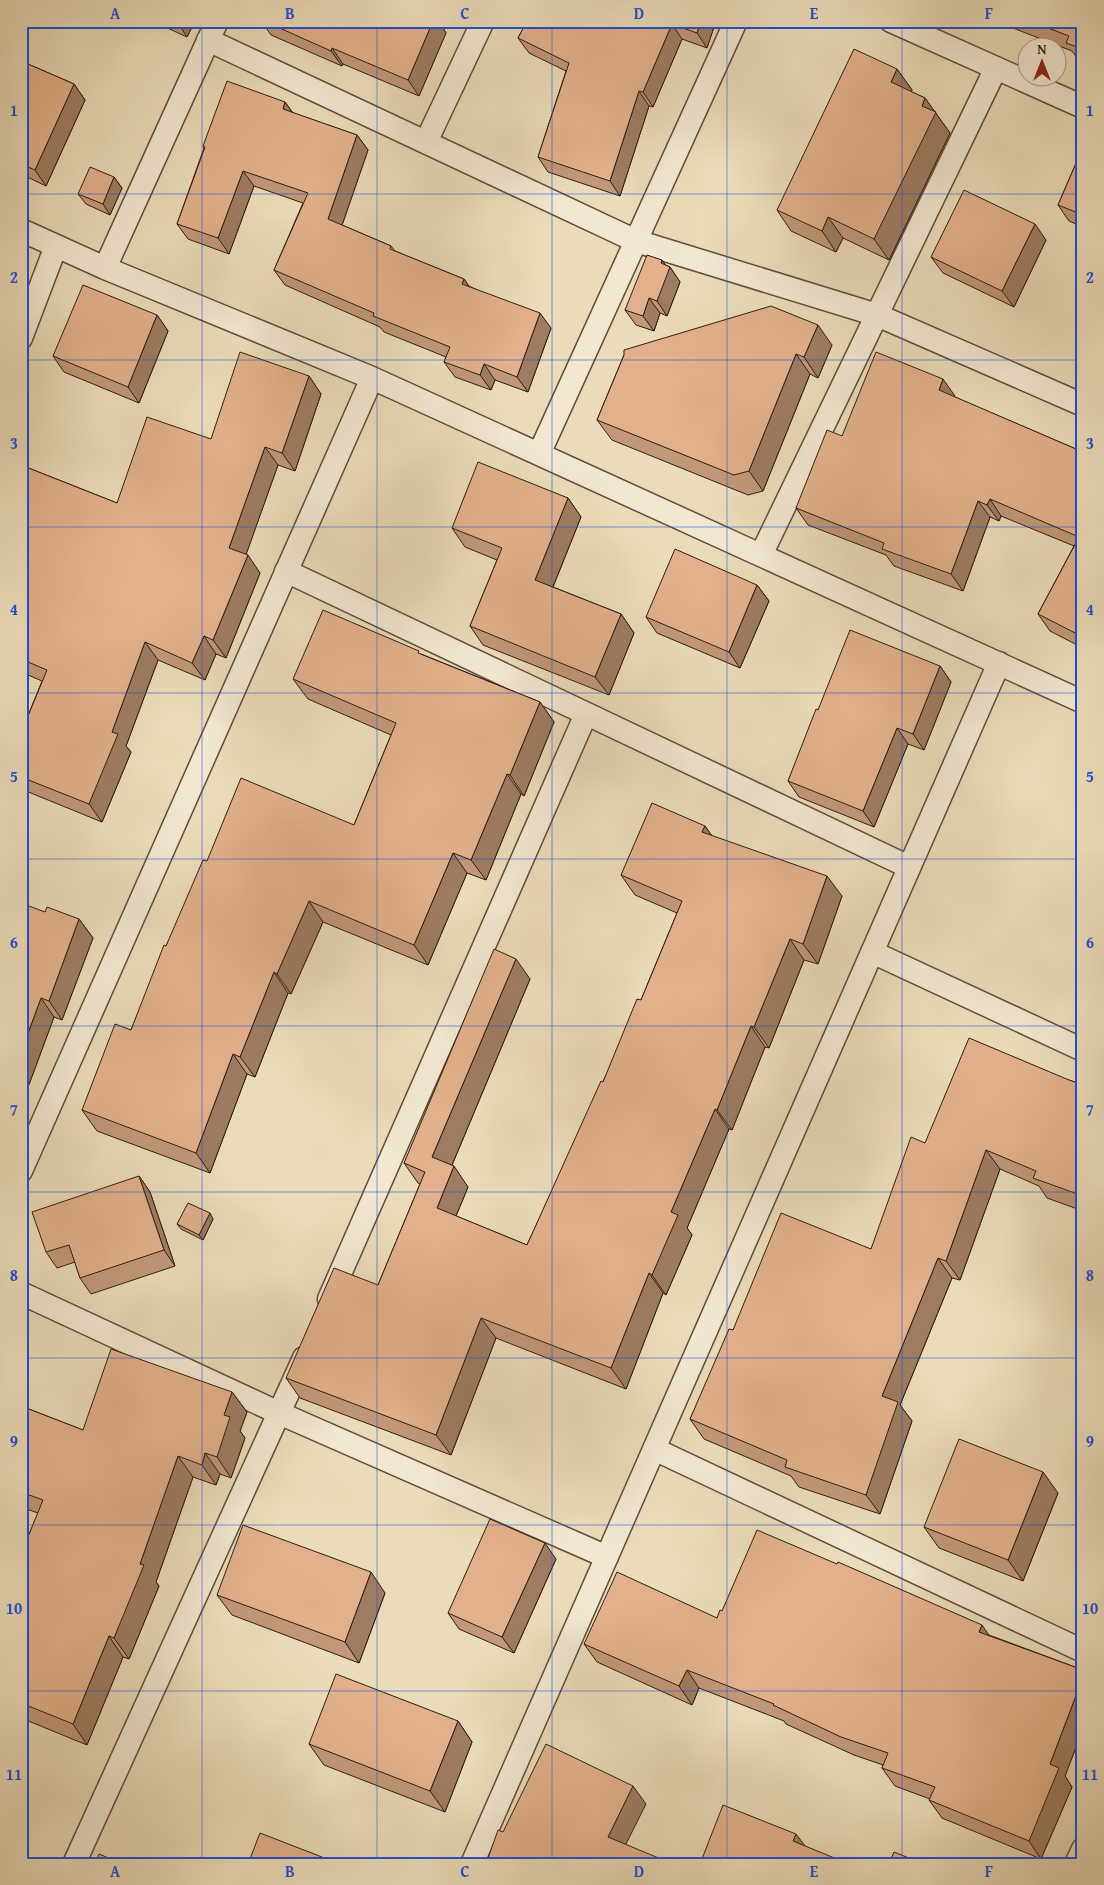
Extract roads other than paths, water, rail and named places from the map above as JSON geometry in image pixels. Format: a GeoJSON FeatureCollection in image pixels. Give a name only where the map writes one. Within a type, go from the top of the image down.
{"type":"FeatureCollection","features":[{"type":"Feature","properties":{"kind":"street"},"geometry":{"type":"LineString","coordinates":[[426,142],[482,21]]}},
{"type":"Feature","properties":{"kind":"street"},"geometry":{"type":"LineString","coordinates":[[538,454],[736,21]]}},
{"type":"Feature","properties":{"kind":"street"},"geometry":{"type":"LineString","coordinates":[[891,21],[1083,107]]}},
{"type":"Feature","properties":{"kind":"street"},"geometry":{"type":"LineString","coordinates":[[105,268],[212,30],[426,142],[636,241],[876,315],[1083,405]]}},
{"type":"Feature","properties":{"kind":"street"},"geometry":{"type":"LineString","coordinates":[[761,555],[996,68]]}},
{"type":"Feature","properties":{"kind":"street"},"geometry":{"type":"LineString","coordinates":[[21,230],[105,268],[372,378],[1083,702]]}},
{"type":"Feature","properties":{"kind":"street"},"geometry":{"type":"LineString","coordinates":[[21,338],[56,246]]}},
{"type":"Feature","properties":{"kind":"street"},"geometry":{"type":"LineString","coordinates":[[21,1171],[372,378]]}},
{"type":"Feature","properties":{"kind":"street"},"geometry":{"type":"LineString","coordinates":[[286,571],[909,867]]}},
{"type":"Feature","properties":{"kind":"street"},"geometry":{"type":"LineString","coordinates":[[472,1864],[999,664]]}},
{"type":"Feature","properties":{"kind":"street"},"geometry":{"type":"LineString","coordinates":[[74,1864],[279,1413],[586,714]]}},
{"type":"Feature","properties":{"kind":"street"},"geometry":{"type":"LineString","coordinates":[[872,952],[1083,1050]]}},
{"type":"Feature","properties":{"kind":"street"},"geometry":{"type":"LineString","coordinates":[[21,1293],[279,1413],[607,1557]]}},
{"type":"Feature","properties":{"kind":"street"},"geometry":{"type":"LineString","coordinates":[[654,1449],[1083,1651]]}},
{"type":"Feature","properties":{"kind":"street"},"geometry":{"type":"LineString","coordinates":[[1076,1864],[1083,1849]]}}]}
